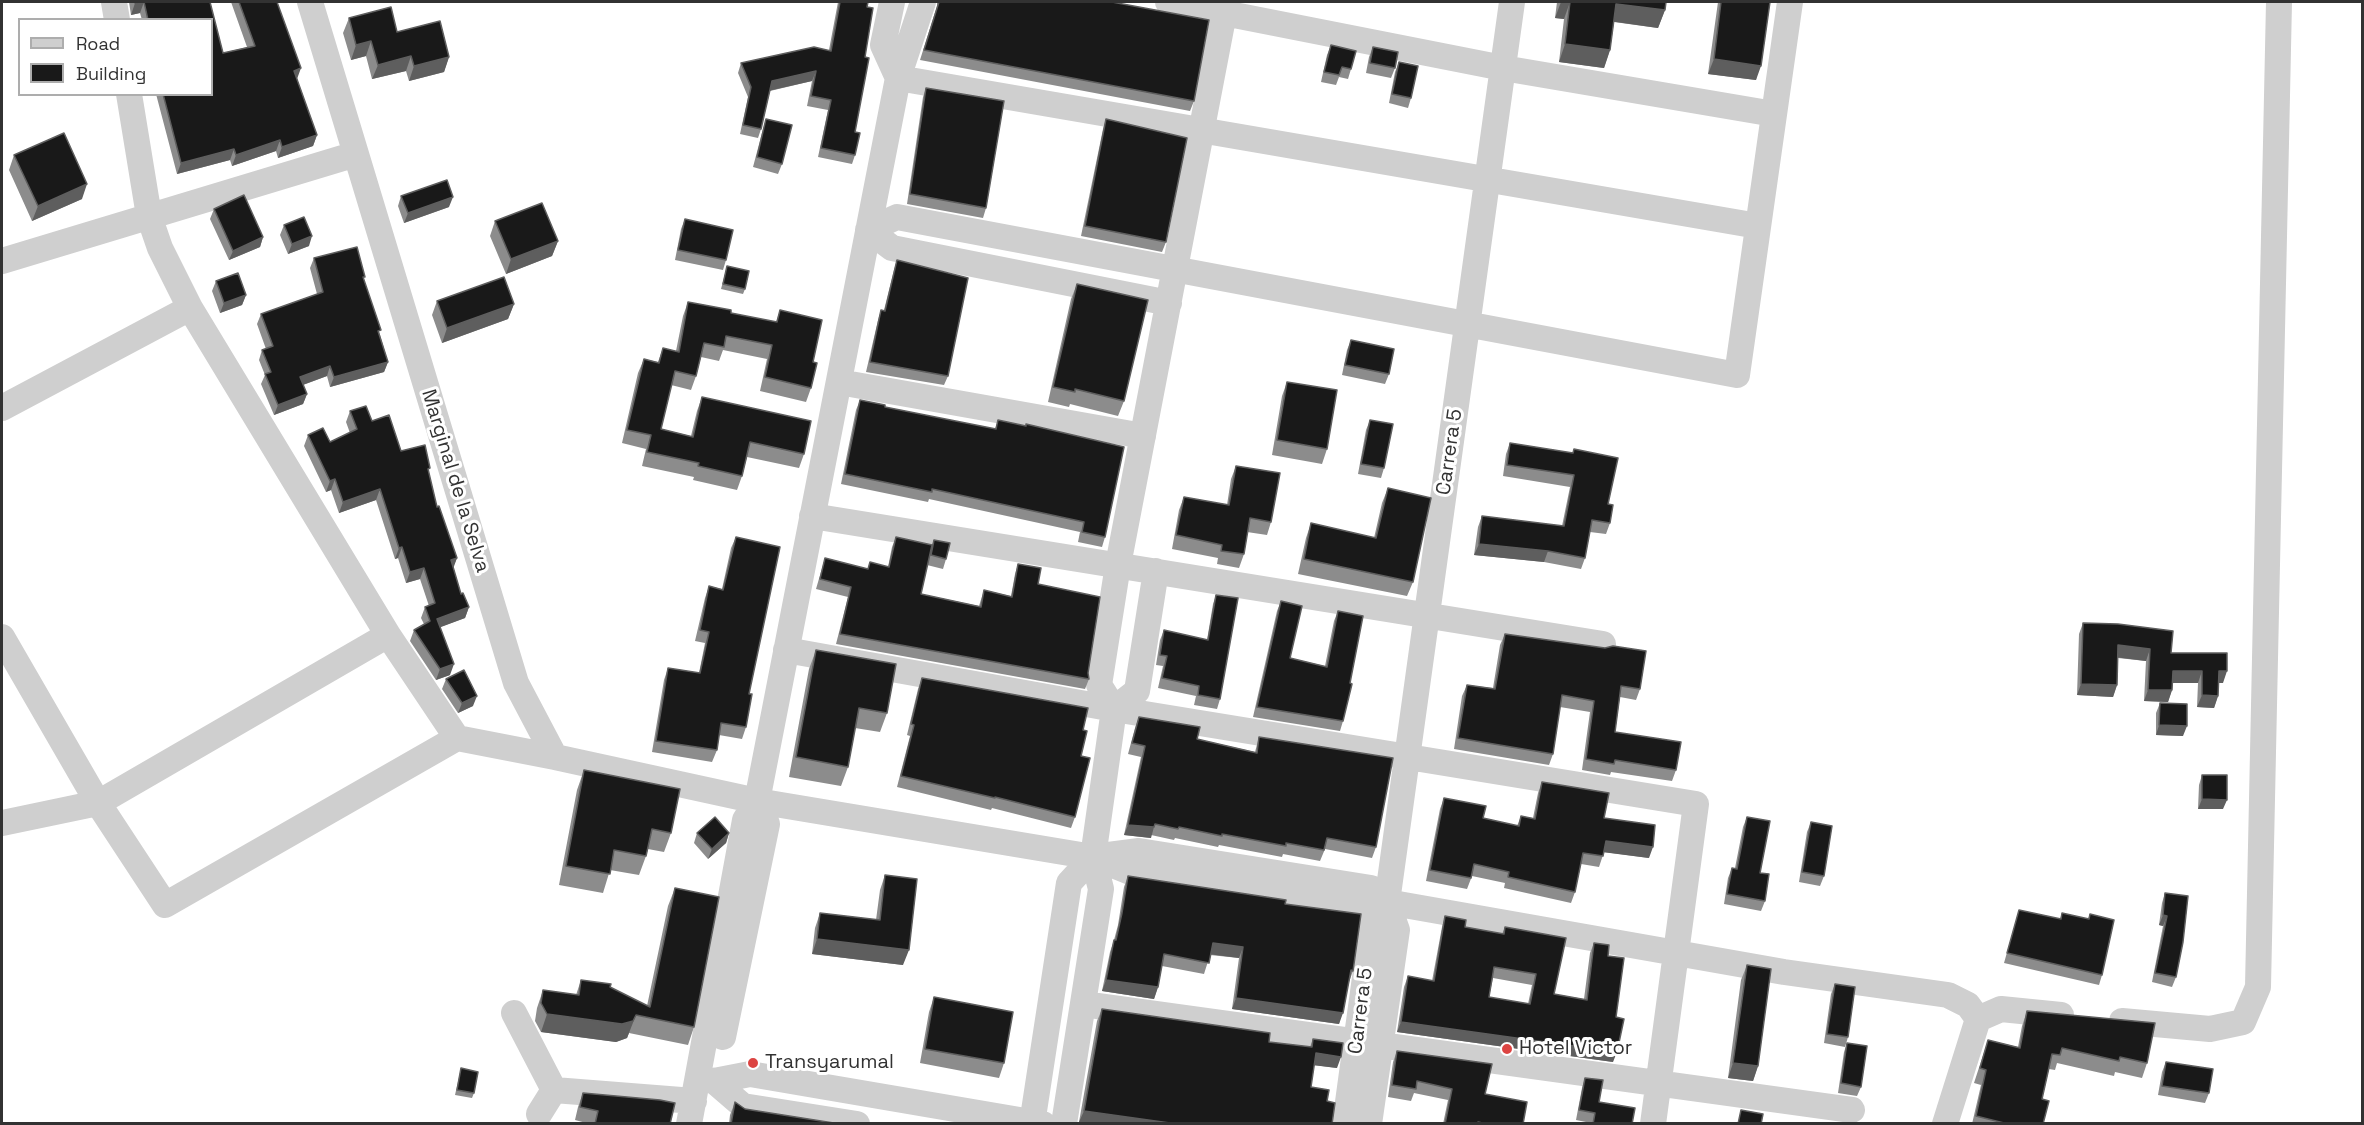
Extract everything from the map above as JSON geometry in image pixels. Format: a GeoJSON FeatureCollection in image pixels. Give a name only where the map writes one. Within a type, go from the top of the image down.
{"type":"FeatureCollection","features":[{"type":"Feature","properties":{"kind":"street"},"geometry":{"type":"LineString","coordinates":[[114,2],[117,18]]}},
{"type":"Feature","properties":{"kind":"street","name":"Marginal de la Selva"},"geometry":{"type":"LineString","coordinates":[[310,2],[516,682],[555,757]]}},
{"type":"Feature","properties":{"kind":"street"},"geometry":{"type":"LineString","coordinates":[[892,2],[883,45],[898,78]]}},
{"type":"Feature","properties":{"kind":"street"},"geometry":{"type":"LineString","coordinates":[[700,1101],[767,824],[757,801],[898,78],[923,2]]}},
{"type":"Feature","properties":{"kind":"street"},"geometry":{"type":"LineString","coordinates":[[1168,2],[1228,5],[1503,68],[1774,114]]}},
{"type":"Feature","properties":{"kind":"street","name":"Carrera 5"},"geometry":{"type":"LineString","coordinates":[[1369,1124],[1372,926],[1387,902],[1512,2]]}},
{"type":"Feature","properties":{"kind":"street"},"geometry":{"type":"LineString","coordinates":[[868,230],[897,217],[1737,375],[1790,2]]}},
{"type":"Feature","properties":{"kind":"street"},"geometry":{"type":"LineString","coordinates":[[1945,1124],[1978,1019],[2001,1009],[2210,1029],[2243,1022],[2258,987],[2279,2]]}},
{"type":"Feature","properties":{"kind":"street"},"geometry":{"type":"LineString","coordinates":[[1064,1124],[1101,889],[1093,857],[1114,709],[1099,685],[1118,565],[1228,5]]}},
{"type":"Feature","properties":{"kind":"street"},"geometry":{"type":"LineString","coordinates":[[898,78],[1758,226]]}},
{"type":"Feature","properties":{"kind":"street"},"geometry":{"type":"LineString","coordinates":[[129,96],[149,216],[160,248],[190,308],[388,635],[457,738]]}},
{"type":"Feature","properties":{"kind":"street"},"geometry":{"type":"LineString","coordinates":[[2,261],[356,154]]}},
{"type":"Feature","properties":{"kind":"street"},"geometry":{"type":"LineString","coordinates":[[868,230],[892,249],[1169,303]]}},
{"type":"Feature","properties":{"kind":"street"},"geometry":{"type":"LineString","coordinates":[[2,408],[190,308]]}},
{"type":"Feature","properties":{"kind":"street"},"geometry":{"type":"LineString","coordinates":[[839,382],[1143,436]]}},
{"type":"Feature","properties":{"kind":"street"},"geometry":{"type":"LineString","coordinates":[[813,516],[1603,644]]}},
{"type":"Feature","properties":{"kind":"street"},"geometry":{"type":"LineString","coordinates":[[1114,709],[1137,691],[1156,571]]}},
{"type":"Feature","properties":{"kind":"street"},"geometry":{"type":"LineString","coordinates":[[2,823],[98,803],[388,635]]}},
{"type":"Feature","properties":{"kind":"street"},"geometry":{"type":"LineString","coordinates":[[2,637],[98,803],[165,905],[457,738],[757,801],[1093,857],[1135,874],[1366,910],[1387,902],[1785,972],[1948,995],[1968,1005],[1978,1019]]}},
{"type":"Feature","properties":{"kind":"street"},"geometry":{"type":"LineString","coordinates":[[786,650],[1114,709],[1408,755],[1696,804],[1653,1124]]}},
{"type":"Feature","properties":{"kind":"street"},"geometry":{"type":"LineString","coordinates":[[700,1101],[750,1074],[1036,1123],[1069,883],[1093,857]]}},
{"type":"Feature","properties":{"kind":"street"},"geometry":{"type":"LineString","coordinates":[[1083,1004],[1852,1110]]}},
{"type":"Feature","properties":{"kind":"street"},"geometry":{"type":"LineString","coordinates":[[514,1013],[554,1090]]}},
{"type":"Feature","properties":{"kind":"street","name":"Carrera 5"},"geometry":{"type":"LineString","coordinates":[[1345,1124],[1369,1044]]}},
{"type":"Feature","properties":{"kind":"street"},"geometry":{"type":"LineString","coordinates":[[554,1090],[700,1101],[857,1124]]}},
{"type":"Feature","properties":{"kind":"street"},"geometry":{"type":"LineString","coordinates":[[539,1114],[554,1090]]}},
{"type":"Feature","properties":{"kind":"building"},"geometry":{"type":"Polygon","coordinates":[[[144,2],[210,2],[223,53],[255,46],[239,2],[277,2],[301,68],[294,71],[317,135],[282,147],[280,140],[236,155],[234,149],[181,163],[164,96],[213,96],[213,18],[148,18],[144,2]]]}},
{"type":"Feature","properties":{"kind":"building"},"geometry":{"type":"Polygon","coordinates":[[[840,2],[868,2],[867,7],[873,8],[865,57],[869,58],[855,132],[860,133],[855,155],[821,148],[831,100],[811,96],[816,71],[772,81],[761,129],[743,125],[751,87],[741,63],[814,47],[831,51],[840,2]]]}},
{"type":"Feature","properties":{"kind":"building"},"geometry":{"type":"Polygon","coordinates":[[[939,2],[1112,2],[1209,20],[1194,101],[924,50],[939,2]]]}},
{"type":"Feature","properties":{"kind":"building"},"geometry":{"type":"Polygon","coordinates":[[[1570,2],[1666,2],[1665,10],[1616,4],[1610,50],[1565,44],[1570,2]]]}},
{"type":"Feature","properties":{"kind":"building"},"geometry":{"type":"Polygon","coordinates":[[[1721,2],[1770,2],[1761,66],[1714,59],[1721,2]]]}},
{"type":"Feature","properties":{"kind":"building"},"geometry":{"type":"Polygon","coordinates":[[[391,7],[397,32],[440,21],[449,57],[414,66],[411,56],[378,65],[371,41],[356,45],[349,18],[391,7]]]}},
{"type":"Feature","properties":{"kind":"building"},"geometry":{"type":"Polygon","coordinates":[[[1331,45],[1356,51],[1351,69],[1342,67],[1339,75],[1324,72],[1331,45]]]}},
{"type":"Feature","properties":{"kind":"building"},"geometry":{"type":"Polygon","coordinates":[[[1373,47],[1398,52],[1395,68],[1370,63],[1373,47]]]}},
{"type":"Feature","properties":{"kind":"building"},"geometry":{"type":"Polygon","coordinates":[[[1399,62],[1418,66],[1411,98],[1392,94],[1399,62]]]}},
{"type":"Feature","properties":{"kind":"building"},"geometry":{"type":"Polygon","coordinates":[[[926,88],[1004,101],[986,208],[910,194],[926,88]]]}},
{"type":"Feature","properties":{"kind":"building"},"geometry":{"type":"Polygon","coordinates":[[[766,119],[792,125],[782,164],[757,157],[766,119]]]}},
{"type":"Feature","properties":{"kind":"building"},"geometry":{"type":"Polygon","coordinates":[[[1106,119],[1187,138],[1166,242],[1085,226],[1106,119]]]}},
{"type":"Feature","properties":{"kind":"building"},"geometry":{"type":"Polygon","coordinates":[[[64,133],[87,184],[38,206],[14,155],[64,133]]]}},
{"type":"Feature","properties":{"kind":"building"},"geometry":{"type":"Polygon","coordinates":[[[447,180],[453,197],[408,213],[401,196],[447,180]]]}},
{"type":"Feature","properties":{"kind":"building"},"geometry":{"type":"Polygon","coordinates":[[[244,195],[263,237],[233,251],[214,209],[244,195]]]}},
{"type":"Feature","properties":{"kind":"building"},"geometry":{"type":"Polygon","coordinates":[[[542,203],[558,241],[511,259],[495,221],[542,203]]]}},
{"type":"Feature","properties":{"kind":"building"},"geometry":{"type":"Polygon","coordinates":[[[304,217],[312,236],[292,244],[284,225],[304,217]]]}},
{"type":"Feature","properties":{"kind":"building"},"geometry":{"type":"Polygon","coordinates":[[[685,219],[733,230],[726,260],[678,250],[685,219]]]}},
{"type":"Feature","properties":{"kind":"building"},"geometry":{"type":"Polygon","coordinates":[[[357,247],[365,277],[363,277],[381,330],[378,331],[388,362],[334,377],[330,366],[300,377],[307,394],[278,405],[265,374],[271,372],[262,350],[273,346],[261,314],[323,292],[314,258],[357,247]]]}},
{"type":"Feature","properties":{"kind":"building"},"geometry":{"type":"Polygon","coordinates":[[[897,260],[968,278],[948,376],[870,362],[881,310],[885,311],[897,260]]]}},
{"type":"Feature","properties":{"kind":"building"},"geometry":{"type":"Polygon","coordinates":[[[727,266],[749,271],[745,289],[723,284],[727,266]]]}},
{"type":"Feature","properties":{"kind":"building"},"geometry":{"type":"Polygon","coordinates":[[[238,273],[246,295],[224,303],[216,281],[238,273]]]}},
{"type":"Feature","properties":{"kind":"building"},"geometry":{"type":"Polygon","coordinates":[[[504,277],[514,304],[447,328],[437,301],[504,277]]]}},
{"type":"Feature","properties":{"kind":"building"},"geometry":{"type":"Polygon","coordinates":[[[1077,284],[1148,300],[1124,401],[1075,389],[1075,392],[1053,387],[1077,284]]]}},
{"type":"Feature","properties":{"kind":"building"},"geometry":{"type":"Polygon","coordinates":[[[688,302],[777,322],[780,310],[822,320],[813,362],[817,363],[811,388],[765,377],[772,345],[726,336],[724,347],[704,343],[696,376],[675,371],[661,429],[693,437],[702,397],[811,421],[804,454],[750,442],[742,476],[698,466],[699,463],[647,452],[651,435],[627,430],[644,359],[659,363],[663,348],[679,352],[688,302]]]}},
{"type":"Feature","properties":{"kind":"building"},"geometry":{"type":"Polygon","coordinates":[[[1351,340],[1394,349],[1389,374],[1345,365],[1351,340]]]}},
{"type":"Feature","properties":{"kind":"building"},"geometry":{"type":"Polygon","coordinates":[[[1287,382],[1337,390],[1327,449],[1277,440],[1287,382]]]}},
{"type":"Feature","properties":{"kind":"building"},"geometry":{"type":"Polygon","coordinates":[[[860,400],[996,429],[998,420],[1026,426],[1026,424],[1124,447],[1105,537],[1082,532],[1084,522],[932,489],[932,492],[845,474],[860,400]]]}},
{"type":"Feature","properties":{"kind":"building"},"geometry":{"type":"Polygon","coordinates":[[[366,406],[372,421],[389,415],[401,451],[425,445],[437,507],[439,506],[457,558],[451,560],[461,594],[463,593],[469,607],[437,619],[454,664],[440,669],[414,630],[430,621],[425,607],[435,603],[424,568],[410,572],[402,547],[399,548],[380,489],[343,502],[335,479],[330,481],[308,435],[323,428],[330,442],[357,429],[350,411],[366,406]]]}},
{"type":"Feature","properties":{"kind":"building"},"geometry":{"type":"Polygon","coordinates":[[[1370,420],[1393,424],[1384,468],[1361,464],[1370,420]]]}},
{"type":"Feature","properties":{"kind":"building"},"geometry":{"type":"Polygon","coordinates":[[[1510,443],[1573,453],[1574,449],[1618,458],[1608,504],[1613,505],[1610,523],[1592,520],[1585,558],[1548,551],[1479,544],[1482,516],[1564,526],[1574,475],[1507,465],[1510,443]]]}},
{"type":"Feature","properties":{"kind":"building"},"geometry":{"type":"Polygon","coordinates":[[[1236,466],[1280,473],[1271,522],[1250,518],[1244,554],[1221,551],[1222,545],[1176,535],[1184,497],[1229,505],[1236,466]]]}},
{"type":"Feature","properties":{"kind":"building"},"geometry":{"type":"Polygon","coordinates":[[[1388,488],[1431,498],[1413,582],[1304,559],[1311,523],[1376,538],[1388,488]]]}},
{"type":"Feature","properties":{"kind":"building"},"geometry":{"type":"Polygon","coordinates":[[[736,537],[780,547],[749,694],[752,694],[746,727],[721,723],[717,750],[656,741],[668,668],[700,673],[709,632],[700,630],[709,586],[723,590],[736,537]]]}},
{"type":"Feature","properties":{"kind":"building"},"geometry":{"type":"Polygon","coordinates":[[[896,537],[932,545],[921,594],[981,607],[984,590],[1012,597],[1018,564],[1041,568],[1038,584],[1100,597],[1089,679],[840,634],[851,587],[820,579],[825,558],[868,569],[870,562],[889,567],[896,537]]]}},
{"type":"Feature","properties":{"kind":"building"},"geometry":{"type":"Polygon","coordinates":[[[934,540],[950,543],[946,559],[931,555],[934,540]]]}},
{"type":"Feature","properties":{"kind":"building"},"geometry":{"type":"Polygon","coordinates":[[[1216,595],[1238,598],[1220,699],[1198,695],[1199,686],[1162,678],[1167,656],[1160,655],[1164,630],[1208,640],[1216,595]]]}},
{"type":"Feature","properties":{"kind":"building"},"geometry":{"type":"Polygon","coordinates":[[[1281,601],[1302,606],[1290,658],[1327,667],[1338,611],[1363,616],[1350,683],[1352,684],[1343,721],[1257,707],[1281,601]]]}},
{"type":"Feature","properties":{"kind":"building"},"geometry":{"type":"Polygon","coordinates":[[[2083,623],[2118,624],[2173,631],[2171,653],[2227,653],[2227,671],[2219,671],[2218,696],[2202,695],[2202,671],[2173,671],[2172,690],[2148,690],[2150,649],[2118,645],[2117,685],[2081,684],[2083,623]]]}},
{"type":"Feature","properties":{"kind":"building"},"geometry":{"type":"Polygon","coordinates":[[[1505,634],[1605,648],[1613,646],[1646,651],[1640,689],[1621,686],[1615,732],[1681,742],[1676,770],[1615,760],[1614,764],[1586,759],[1594,701],[1562,695],[1553,754],[1458,738],[1467,685],[1495,689],[1505,634]]]}},
{"type":"Feature","properties":{"kind":"building"},"geometry":{"type":"Polygon","coordinates":[[[816,650],[896,664],[887,713],[859,708],[848,767],[796,757],[816,650]]]}},
{"type":"Feature","properties":{"kind":"building"},"geometry":{"type":"Polygon","coordinates":[[[464,670],[477,696],[462,703],[446,679],[464,670]]]}},
{"type":"Feature","properties":{"kind":"building"},"geometry":{"type":"Polygon","coordinates":[[[922,678],[1088,708],[1083,730],[1087,731],[1081,756],[1090,758],[1075,817],[901,776],[914,725],[911,724],[922,678]]]}},
{"type":"Feature","properties":{"kind":"building"},"geometry":{"type":"Polygon","coordinates":[[[2160,703],[2187,704],[2187,726],[2159,725],[2160,703]]]}},
{"type":"Feature","properties":{"kind":"building"},"geometry":{"type":"Polygon","coordinates":[[[1139,717],[1200,727],[1197,739],[1257,753],[1259,737],[1393,758],[1376,847],[1327,838],[1324,850],[1286,843],[1286,846],[1222,834],[1222,836],[1179,827],[1178,829],[1155,824],[1154,827],[1128,825],[1145,746],[1132,743],[1139,717]]]}},
{"type":"Feature","properties":{"kind":"building"},"geometry":{"type":"Polygon","coordinates":[[[584,770],[680,789],[671,833],[652,829],[646,856],[614,850],[610,874],[566,866],[584,770]]]}},
{"type":"Feature","properties":{"kind":"building"},"geometry":{"type":"Polygon","coordinates":[[[2202,775],[2227,775],[2227,800],[2202,799],[2202,775]]]}},
{"type":"Feature","properties":{"kind":"building"},"geometry":{"type":"Polygon","coordinates":[[[1542,782],[1609,793],[1604,818],[1655,825],[1653,847],[1606,841],[1603,856],[1583,853],[1575,892],[1508,877],[1509,872],[1474,864],[1471,878],[1430,870],[1444,798],[1486,806],[1483,818],[1519,826],[1521,816],[1535,819],[1542,782]]]}},
{"type":"Feature","properties":{"kind":"building"},"geometry":{"type":"Polygon","coordinates":[[[715,817],[729,833],[712,849],[697,833],[715,817]]]}},
{"type":"Feature","properties":{"kind":"building"},"geometry":{"type":"Polygon","coordinates":[[[1747,817],[1770,821],[1760,873],[1769,874],[1765,901],[1727,894],[1732,868],[1737,869],[1747,817]]]}},
{"type":"Feature","properties":{"kind":"building"},"geometry":{"type":"Polygon","coordinates":[[[1811,822],[1832,826],[1824,876],[1802,872],[1811,822]]]}},
{"type":"Feature","properties":{"kind":"building"},"geometry":{"type":"Polygon","coordinates":[[[885,875],[917,879],[909,950],[817,939],[820,913],[880,920],[885,875]]]}},
{"type":"Feature","properties":{"kind":"building"},"geometry":{"type":"Polygon","coordinates":[[[1128,876],[1286,900],[1285,904],[1361,914],[1353,971],[1351,970],[1343,1013],[1236,998],[1243,947],[1213,943],[1209,963],[1164,954],[1158,987],[1106,980],[1128,876]]]}},
{"type":"Feature","properties":{"kind":"building"},"geometry":{"type":"Polygon","coordinates":[[[675,888],[719,897],[694,1027],[636,1015],[633,1021],[622,1024],[547,1014],[541,1003],[543,990],[579,995],[581,980],[611,984],[610,987],[650,1007],[675,888]]]}},
{"type":"Feature","properties":{"kind":"building"},"geometry":{"type":"Polygon","coordinates":[[[2165,893],[2188,896],[2176,977],[2155,973],[2167,916],[2163,915],[2165,893]]]}},
{"type":"Feature","properties":{"kind":"building"},"geometry":{"type":"Polygon","coordinates":[[[2019,910],[2061,919],[2062,913],[2089,919],[2090,914],[2114,920],[2102,975],[2007,953],[2019,910]]]}},
{"type":"Feature","properties":{"kind":"building"},"geometry":{"type":"Polygon","coordinates":[[[1445,916],[1466,920],[1465,927],[1504,934],[1505,927],[1566,938],[1554,994],[1587,1000],[1594,943],[1609,945],[1608,956],[1624,958],[1616,1017],[1624,1019],[1617,1052],[1401,1022],[1408,976],[1434,981],[1445,916]],[[1494,967],[1489,997],[1530,1004],[1536,974],[1494,967]]]}},
{"type":"Feature","properties":{"kind":"building"},"geometry":{"type":"Polygon","coordinates":[[[1747,965],[1771,969],[1758,1066],[1733,1063],[1747,965]]]}},
{"type":"Feature","properties":{"kind":"building"},"geometry":{"type":"Polygon","coordinates":[[[1835,984],[1855,987],[1848,1037],[1827,1034],[1835,984]]]}},
{"type":"Feature","properties":{"kind":"building"},"geometry":{"type":"Polygon","coordinates":[[[934,997],[1013,1012],[1004,1063],[925,1049],[934,997]]]}},
{"type":"Feature","properties":{"kind":"building"},"geometry":{"type":"Polygon","coordinates":[[[1102,1009],[1270,1033],[1269,1042],[1312,1047],[1313,1039],[1343,1043],[1341,1057],[1316,1053],[1311,1087],[1329,1090],[1327,1101],[1335,1103],[1332,1124],[1177,1124],[1084,1111],[1102,1009]]]}},
{"type":"Feature","properties":{"kind":"building"},"geometry":{"type":"Polygon","coordinates":[[[2027,1011],[2155,1023],[2147,1063],[2120,1057],[2119,1061],[2062,1048],[2060,1055],[2052,1054],[2042,1099],[2049,1101],[2043,1124],[2008,1124],[1976,1116],[1986,1070],[1980,1068],[1988,1040],[2020,1048],[2027,1011]]]}},
{"type":"Feature","properties":{"kind":"building"},"geometry":{"type":"Polygon","coordinates":[[[1847,1043],[1867,1046],[1861,1087],[1841,1083],[1847,1043]]]}},
{"type":"Feature","properties":{"kind":"building"},"geometry":{"type":"Polygon","coordinates":[[[1397,1051],[1492,1064],[1485,1094],[1527,1102],[1523,1124],[1478,1122],[1478,1124],[1445,1124],[1452,1089],[1417,1081],[1416,1089],[1392,1085],[1397,1051]]]}},
{"type":"Feature","properties":{"kind":"building"},"geometry":{"type":"Polygon","coordinates":[[[2166,1062],[2213,1069],[2209,1093],[2162,1086],[2166,1062]]]}},
{"type":"Feature","properties":{"kind":"building"},"geometry":{"type":"Polygon","coordinates":[[[461,1068],[478,1072],[474,1093],[457,1090],[461,1068]]]}},
{"type":"Feature","properties":{"kind":"building"},"geometry":{"type":"Polygon","coordinates":[[[1585,1078],[1603,1080],[1599,1102],[1635,1108],[1632,1124],[1593,1124],[1595,1113],[1579,1110],[1585,1078]]]}},
{"type":"Feature","properties":{"kind":"building"},"geometry":{"type":"Polygon","coordinates":[[[583,1093],[675,1103],[670,1124],[595,1124],[598,1111],[580,1107],[583,1093]]]}},
{"type":"Feature","properties":{"kind":"building"},"geometry":{"type":"Polygon","coordinates":[[[735,1102],[745,1109],[840,1124],[731,1124],[735,1102]]]}},
{"type":"Feature","properties":{"kind":"building"},"geometry":{"type":"Polygon","coordinates":[[[1741,1110],[1763,1114],[1761,1124],[1738,1124],[1741,1110]]]}},
{"type":"Feature","properties":{"kind":"place","name":"Hotel Victor"},"geometry":{"type":"Point","coordinates":[1507,1049]}},
{"type":"Feature","properties":{"kind":"place","name":"Transyarumal"},"geometry":{"type":"Point","coordinates":[753,1063]}}]}
